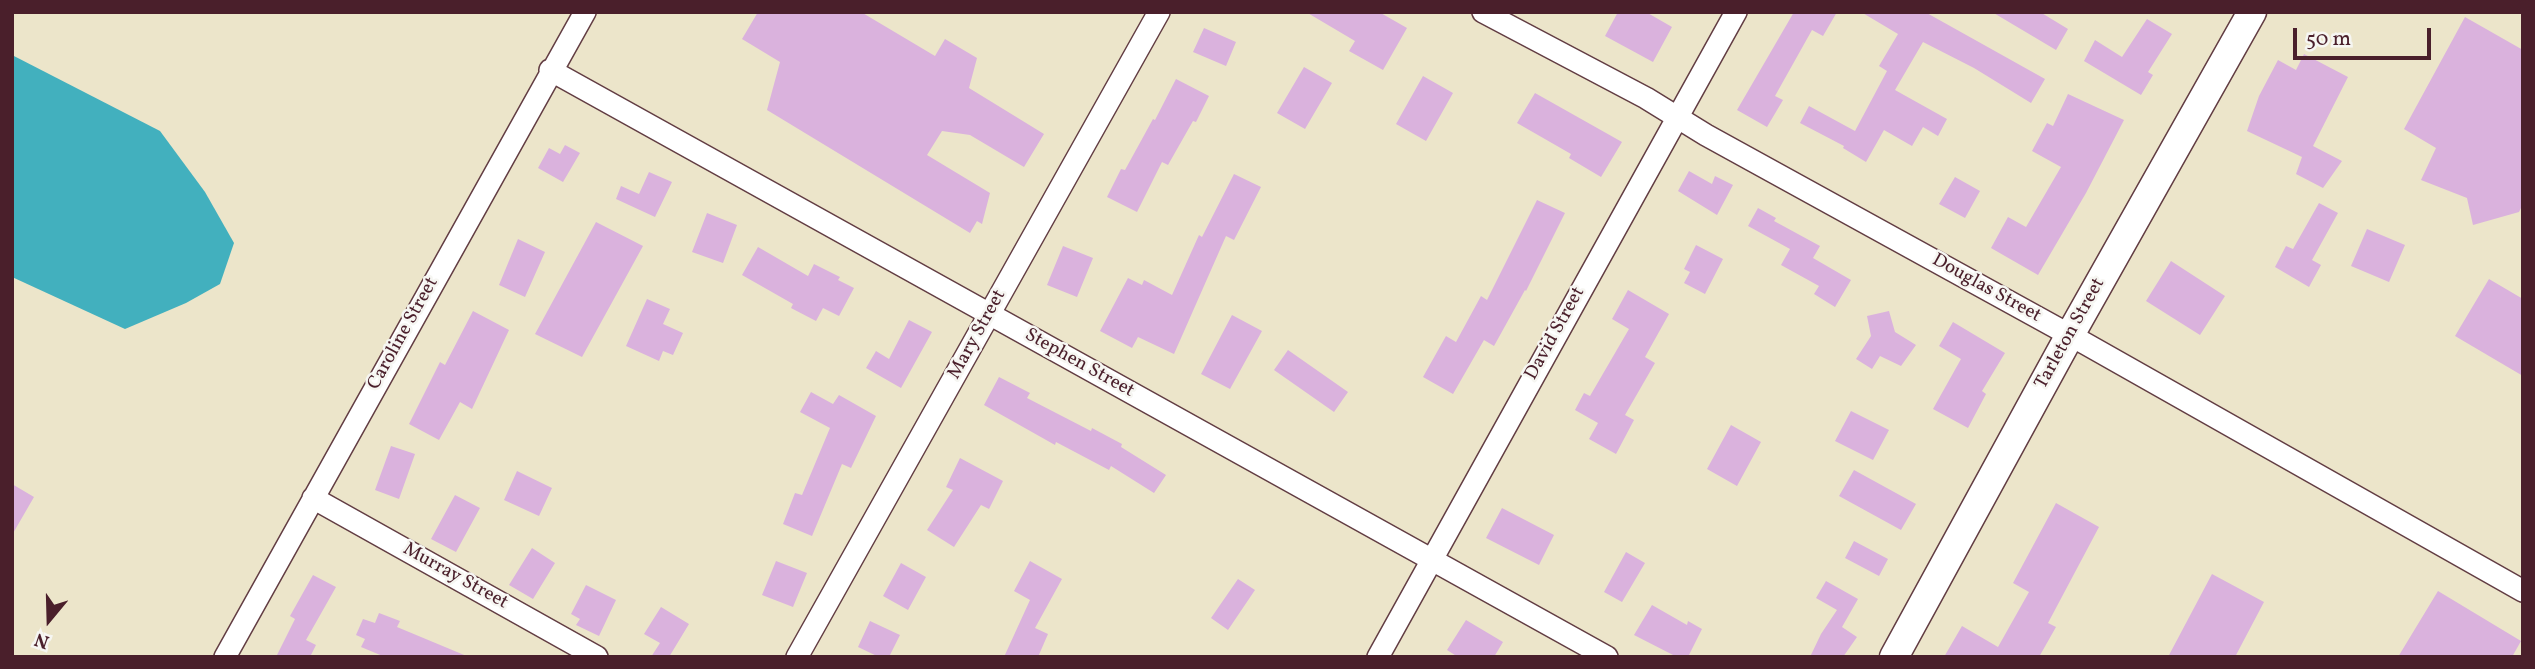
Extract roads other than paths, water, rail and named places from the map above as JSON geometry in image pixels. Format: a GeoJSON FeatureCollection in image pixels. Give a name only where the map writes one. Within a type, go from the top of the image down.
{"type":"FeatureCollection","features":[{"type":"Feature","properties":{"kind":"main road","name":"Tarleton Street"},"geometry":{"type":"LineString","coordinates":[[1894,657],[2070,335],[2252,12]]}},
{"type":"Feature","properties":{"kind":"street","name":"Caroline Street"},"geometry":{"type":"LineString","coordinates":[[225,657],[550,70],[585,12]]}},
{"type":"Feature","properties":{"kind":"street","name":"Mary Street"},"geometry":{"type":"LineString","coordinates":[[797,657],[1159,12]]}},
{"type":"Feature","properties":{"kind":"street","name":"Douglas Street"},"geometry":{"type":"LineString","coordinates":[[1483,12],[2070,335],[2523,591]]}},
{"type":"Feature","properties":{"kind":"street","name":"David Street"},"geometry":{"type":"LineString","coordinates":[[1378,657],[1736,12]]}},
{"type":"Feature","properties":{"kind":"street","name":"Stephen Street"},"geometry":{"type":"LineString","coordinates":[[550,70],[1607,657]]}},
{"type":"Feature","properties":{"kind":"street","name":"Murray Street"},"geometry":{"type":"LineString","coordinates":[[313,498],[597,657]]}},
{"type":"Feature","properties":{"kind":"water"},"geometry":{"type":"Polygon","coordinates":[[[12,55],[160,131],[205,192],[234,243],[220,284],[186,303],[125,329],[12,277],[12,55]]]}}]}
